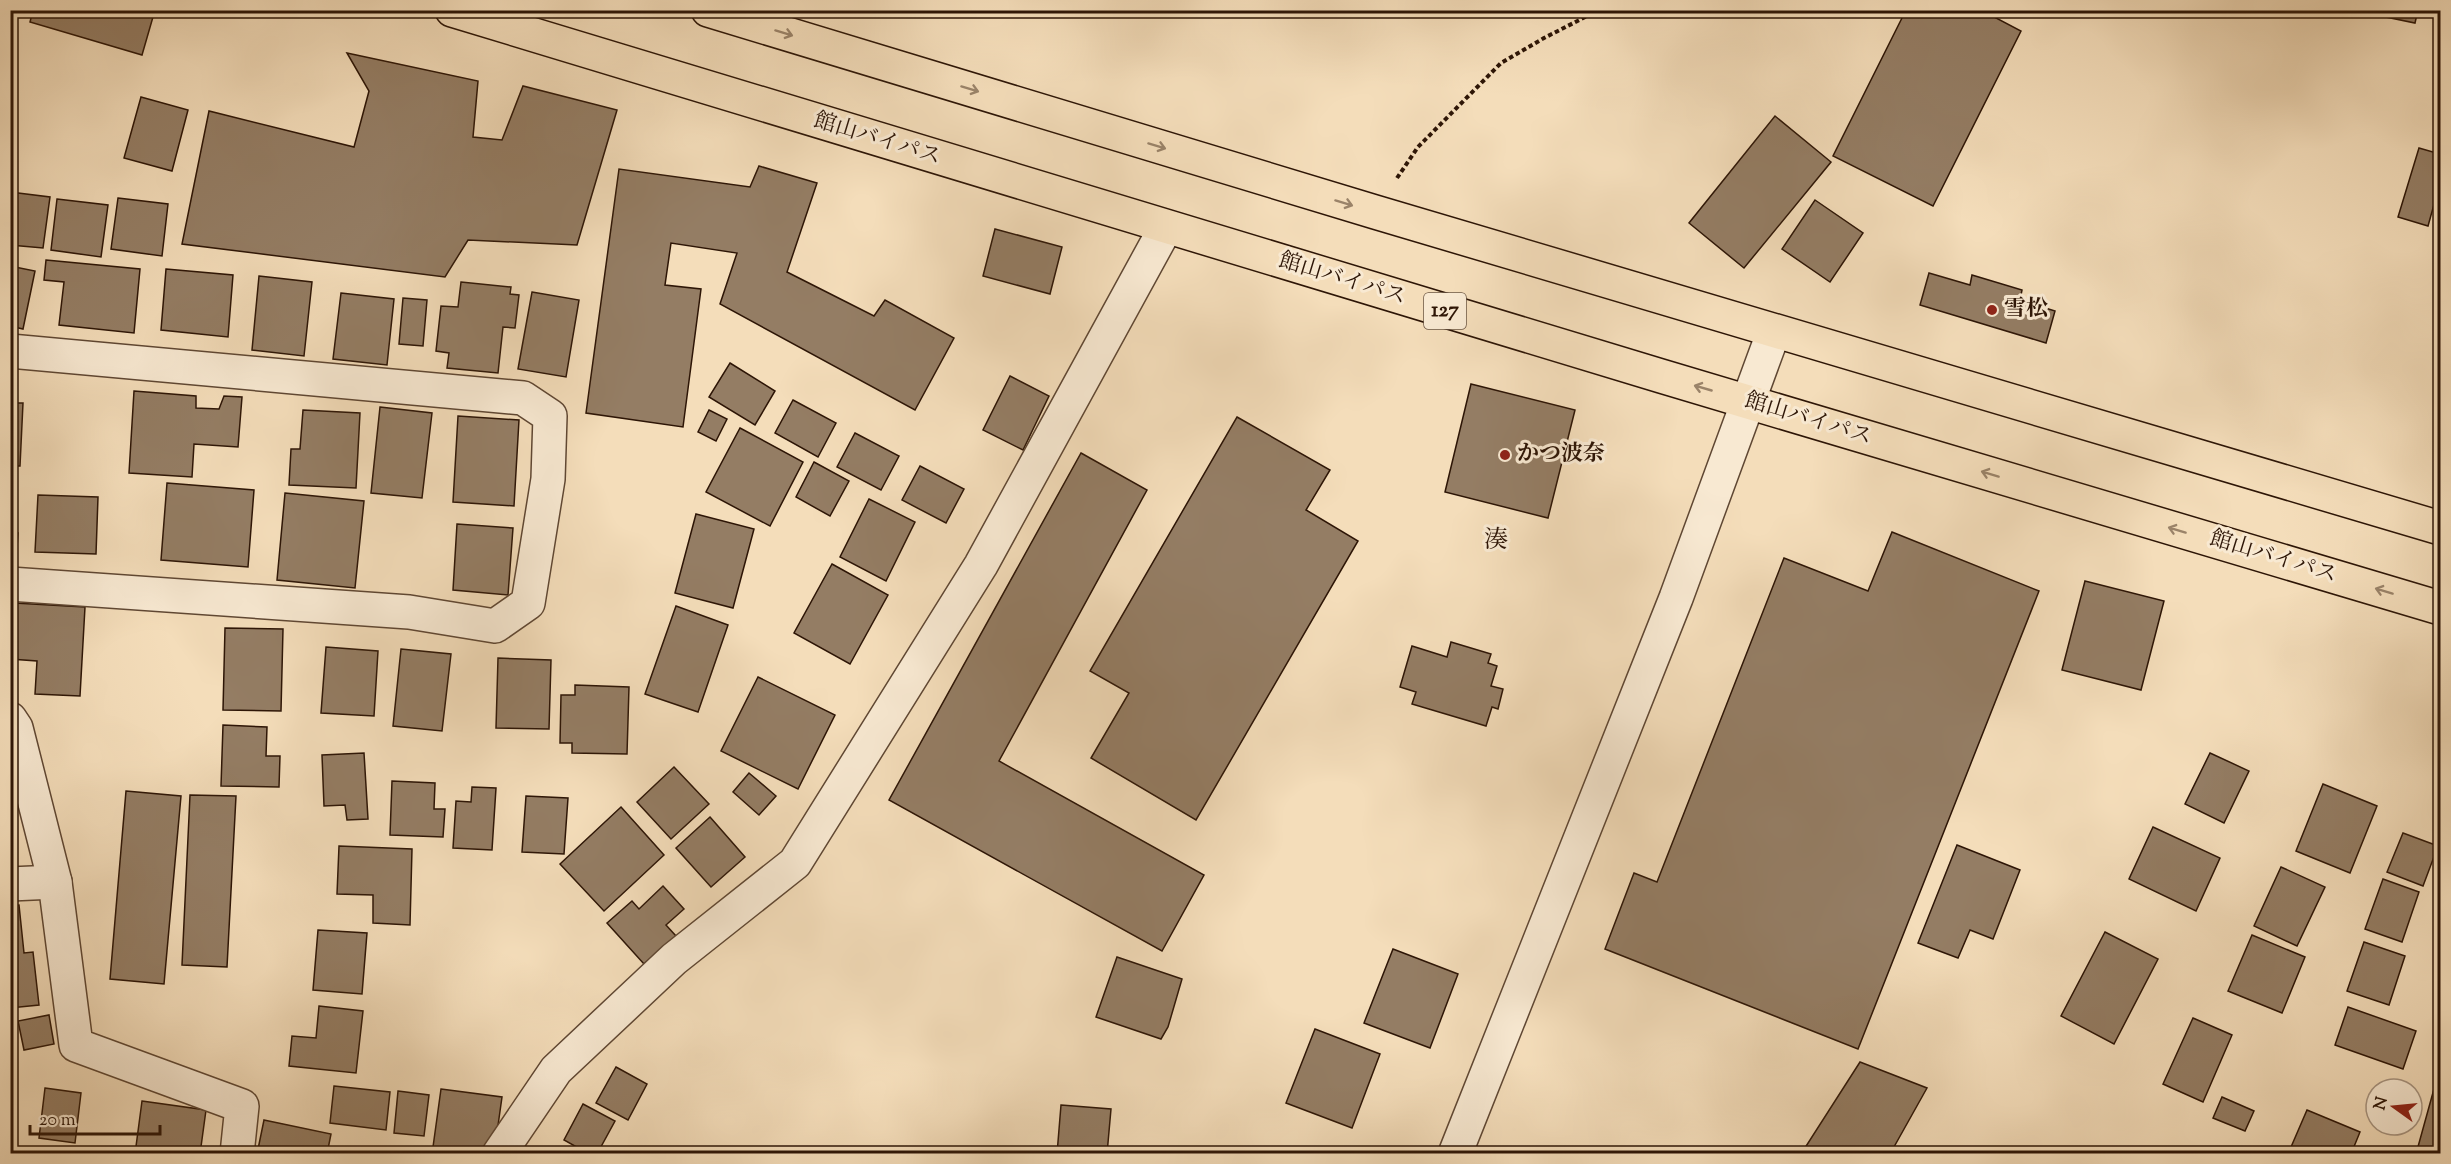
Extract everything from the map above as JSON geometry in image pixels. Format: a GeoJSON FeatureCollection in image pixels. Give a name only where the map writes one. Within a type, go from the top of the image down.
{"type":"FeatureCollection","features":[{"type":"Feature","properties":{"kind":"highway","name":"館山バイパス"},"geometry":{"type":"LineString","coordinates":[[452,10],[1166,227],[2440,608]]}},
{"type":"Feature","properties":{"kind":"highway"},"geometry":{"type":"LineString","coordinates":[[708,10],[1375,212],[2440,528]]}},
{"type":"Feature","properties":{"kind":"street"},"geometry":{"type":"LineString","coordinates":[[499,1154],[556,1070],[674,959],[795,863],[981,565],[1166,227]]}},
{"type":"Feature","properties":{"kind":"street"},"geometry":{"type":"LineString","coordinates":[[1455,1154],[1676,598],[1774,331]]}},
{"type":"Feature","properties":{"kind":"street"},"geometry":{"type":"LineString","coordinates":[[10,351],[523,399],[550,416],[548,479],[528,603],[495,626],[409,612],[10,584]]}},
{"type":"Feature","properties":{"kind":"street"},"geometry":{"type":"LineString","coordinates":[[10,719],[16,728],[55,882],[76,1045],[242,1106],[237,1154]]}},
{"type":"Feature","properties":{"kind":"street"},"geometry":{"type":"LineString","coordinates":[[10,884],[55,882]]}},
{"type":"Feature","properties":{"kind":"path"},"geometry":{"type":"LineString","coordinates":[[1375,212],[1418,147],[1501,63],[1599,10]]}},
{"type":"Feature","properties":{"kind":"building"},"geometry":{"type":"Polygon","coordinates":[[[33,10],[155,10],[142,55],[30,22],[33,10]]]}},
{"type":"Feature","properties":{"kind":"building"},"geometry":{"type":"Polygon","coordinates":[[[1906,10],[1981,10],[2021,31],[1933,206],[1833,156],[1906,10]]]}},
{"type":"Feature","properties":{"kind":"building"},"geometry":{"type":"Polygon","coordinates":[[[2352,10],[2418,10],[2415,23],[2352,10]]]}},
{"type":"Feature","properties":{"kind":"building"},"geometry":{"type":"Polygon","coordinates":[[[347,53],[478,81],[473,137],[502,140],[523,86],[617,110],[577,245],[468,240],[445,277],[182,244],[209,111],[354,147],[369,91],[347,53]]]}},
{"type":"Feature","properties":{"kind":"building"},"geometry":{"type":"Polygon","coordinates":[[[141,97],[188,110],[172,171],[124,158],[141,97]]]}},
{"type":"Feature","properties":{"kind":"building"},"geometry":{"type":"Polygon","coordinates":[[[1775,116],[1831,162],[1744,268],[1689,223],[1775,116]]]}},
{"type":"Feature","properties":{"kind":"building"},"geometry":{"type":"Polygon","coordinates":[[[2419,148],[2440,154],[2440,183],[2428,226],[2398,217],[2419,148]]]}},
{"type":"Feature","properties":{"kind":"building"},"geometry":{"type":"Polygon","coordinates":[[[759,166],[817,183],[787,272],[874,316],[885,300],[954,338],[915,410],[720,304],[737,253],[671,243],[665,285],[701,289],[683,427],[586,413],[619,169],[750,187],[759,166]]]}},
{"type":"Feature","properties":{"kind":"building"},"geometry":{"type":"Polygon","coordinates":[[[10,192],[50,197],[43,248],[10,245],[10,192]]]}},
{"type":"Feature","properties":{"kind":"building"},"geometry":{"type":"Polygon","coordinates":[[[118,198],[168,204],[162,256],[111,249],[118,198]]]}},
{"type":"Feature","properties":{"kind":"building"},"geometry":{"type":"Polygon","coordinates":[[[57,199],[108,205],[101,257],[51,250],[57,199]]]}},
{"type":"Feature","properties":{"kind":"building"},"geometry":{"type":"Polygon","coordinates":[[[1815,200],[1863,233],[1830,282],[1782,249],[1815,200]]]}},
{"type":"Feature","properties":{"kind":"building"},"geometry":{"type":"Polygon","coordinates":[[[2440,213],[2440,233],[2435,231],[2440,213]]]}},
{"type":"Feature","properties":{"kind":"building"},"geometry":{"type":"Polygon","coordinates":[[[995,229],[1062,247],[1050,294],[983,276],[995,229]]]}},
{"type":"Feature","properties":{"kind":"building"},"geometry":{"type":"Polygon","coordinates":[[[46,260],[140,269],[134,333],[59,325],[64,282],[44,280],[46,260]]]}},
{"type":"Feature","properties":{"kind":"building"},"geometry":{"type":"Polygon","coordinates":[[[10,266],[35,271],[23,329],[10,326],[10,266]]]}},
{"type":"Feature","properties":{"kind":"building"},"geometry":{"type":"Polygon","coordinates":[[[166,269],[233,275],[228,337],[161,330],[166,269]]]}},
{"type":"Feature","properties":{"kind":"building"},"geometry":{"type":"Polygon","coordinates":[[[1929,273],[1970,285],[1972,275],[2022,290],[2020,300],[2055,311],[2046,343],[1920,305],[1929,273]]]}},
{"type":"Feature","properties":{"kind":"building"},"geometry":{"type":"Polygon","coordinates":[[[259,276],[312,282],[304,356],[252,350],[259,276]]]}},
{"type":"Feature","properties":{"kind":"building"},"geometry":{"type":"Polygon","coordinates":[[[461,282],[511,287],[510,294],[519,295],[515,328],[503,327],[498,373],[447,368],[449,353],[436,351],[441,306],[458,307],[461,282]]]}},
{"type":"Feature","properties":{"kind":"building"},"geometry":{"type":"Polygon","coordinates":[[[532,292],[579,300],[566,377],[518,369],[532,292]]]}},
{"type":"Feature","properties":{"kind":"building"},"geometry":{"type":"Polygon","coordinates":[[[341,293],[394,299],[387,365],[333,359],[341,293]]]}},
{"type":"Feature","properties":{"kind":"building"},"geometry":{"type":"Polygon","coordinates":[[[403,298],[427,300],[423,346],[399,344],[403,298]]]}},
{"type":"Feature","properties":{"kind":"building"},"geometry":{"type":"Polygon","coordinates":[[[730,363],[775,391],[755,425],[709,397],[730,363]]]}},
{"type":"Feature","properties":{"kind":"building"},"geometry":{"type":"Polygon","coordinates":[[[1010,376],[1049,396],[1023,450],[983,430],[1010,376]]]}},
{"type":"Feature","properties":{"kind":"building"},"geometry":{"type":"Polygon","coordinates":[[[1471,384],[1575,410],[1548,518],[1445,492],[1471,384]]]}},
{"type":"Feature","properties":{"kind":"building"},"geometry":{"type":"Polygon","coordinates":[[[134,391],[196,396],[196,408],[219,409],[224,396],[242,397],[238,447],[194,444],[192,477],[129,473],[134,391]]]}},
{"type":"Feature","properties":{"kind":"building"},"geometry":{"type":"Polygon","coordinates":[[[793,400],[836,423],[818,457],[775,433],[793,400]]]}},
{"type":"Feature","properties":{"kind":"building"},"geometry":{"type":"Polygon","coordinates":[[[10,403],[23,403],[20,466],[10,466],[10,403]]]}},
{"type":"Feature","properties":{"kind":"building"},"geometry":{"type":"Polygon","coordinates":[[[380,407],[432,413],[422,498],[371,493],[380,407]]]}},
{"type":"Feature","properties":{"kind":"building"},"geometry":{"type":"Polygon","coordinates":[[[303,410],[360,413],[356,488],[289,485],[291,449],[300,449],[303,410]]]}},
{"type":"Feature","properties":{"kind":"building"},"geometry":{"type":"Polygon","coordinates":[[[709,410],[727,419],[716,441],[698,432],[709,410]]]}},
{"type":"Feature","properties":{"kind":"building"},"geometry":{"type":"Polygon","coordinates":[[[458,416],[519,420],[514,506],[453,502],[458,416]]]}},
{"type":"Feature","properties":{"kind":"building"},"geometry":{"type":"Polygon","coordinates":[[[1237,417],[1330,470],[1306,510],[1358,541],[1196,820],[1091,758],[1129,693],[1090,671],[1237,417]]]}},
{"type":"Feature","properties":{"kind":"building"},"geometry":{"type":"Polygon","coordinates":[[[740,428],[803,462],[770,526],[706,492],[740,428]]]}},
{"type":"Feature","properties":{"kind":"building"},"geometry":{"type":"Polygon","coordinates":[[[855,433],[899,456],[881,490],[837,467],[855,433]]]}},
{"type":"Feature","properties":{"kind":"building"},"geometry":{"type":"Polygon","coordinates":[[[1081,453],[1147,490],[999,761],[1204,875],[1162,951],[889,800],[1081,453]]]}},
{"type":"Feature","properties":{"kind":"building"},"geometry":{"type":"Polygon","coordinates":[[[814,462],[849,481],[830,516],[796,497],[814,462]]]}},
{"type":"Feature","properties":{"kind":"building"},"geometry":{"type":"Polygon","coordinates":[[[920,466],[964,489],[946,523],[902,500],[920,466]]]}},
{"type":"Feature","properties":{"kind":"building"},"geometry":{"type":"Polygon","coordinates":[[[167,483],[254,490],[248,567],[161,560],[167,483]]]}},
{"type":"Feature","properties":{"kind":"building"},"geometry":{"type":"Polygon","coordinates":[[[285,493],[364,501],[355,588],[277,580],[285,493]]]}},
{"type":"Feature","properties":{"kind":"building"},"geometry":{"type":"Polygon","coordinates":[[[38,495],[98,497],[96,554],[35,552],[38,495]]]}},
{"type":"Feature","properties":{"kind":"building"},"geometry":{"type":"Polygon","coordinates":[[[869,499],[915,522],[886,581],[840,557],[869,499]]]}},
{"type":"Feature","properties":{"kind":"building"},"geometry":{"type":"Polygon","coordinates":[[[696,514],[754,529],[733,608],[675,593],[696,514]]]}},
{"type":"Feature","properties":{"kind":"building"},"geometry":{"type":"Polygon","coordinates":[[[457,524],[513,528],[508,595],[453,590],[457,524]]]}},
{"type":"Feature","properties":{"kind":"building"},"geometry":{"type":"Polygon","coordinates":[[[10,532],[18,533],[16,562],[10,562],[10,532]]]}},
{"type":"Feature","properties":{"kind":"building"},"geometry":{"type":"Polygon","coordinates":[[[1892,532],[2039,591],[1858,1049],[1605,949],[1634,873],[1657,882],[1784,558],[1868,591],[1892,532]]]}},
{"type":"Feature","properties":{"kind":"building"},"geometry":{"type":"Polygon","coordinates":[[[832,564],[888,595],[850,664],[794,633],[832,564]]]}},
{"type":"Feature","properties":{"kind":"building"},"geometry":{"type":"Polygon","coordinates":[[[2085,581],[2164,601],[2141,690],[2062,670],[2085,581]]]}},
{"type":"Feature","properties":{"kind":"building"},"geometry":{"type":"Polygon","coordinates":[[[14,603],[85,607],[80,696],[35,694],[37,661],[10,659],[14,603]]]}},
{"type":"Feature","properties":{"kind":"building"},"geometry":{"type":"Polygon","coordinates":[[[676,606],[728,625],[698,712],[645,694],[676,606]]]}},
{"type":"Feature","properties":{"kind":"building"},"geometry":{"type":"Polygon","coordinates":[[[225,628],[283,629],[281,711],[223,710],[225,628]]]}},
{"type":"Feature","properties":{"kind":"building"},"geometry":{"type":"Polygon","coordinates":[[[1451,642],[1491,654],[1488,663],[1497,666],[1491,686],[1503,689],[1498,709],[1492,707],[1486,726],[1412,704],[1416,692],[1400,687],[1412,646],[1447,657],[1451,642]]]}},
{"type":"Feature","properties":{"kind":"building"},"geometry":{"type":"Polygon","coordinates":[[[326,647],[378,651],[374,716],[321,713],[326,647]]]}},
{"type":"Feature","properties":{"kind":"building"},"geometry":{"type":"Polygon","coordinates":[[[401,649],[451,654],[442,731],[393,726],[401,649]]]}},
{"type":"Feature","properties":{"kind":"building"},"geometry":{"type":"Polygon","coordinates":[[[498,658],[551,660],[549,729],[496,728],[498,658]]]}},
{"type":"Feature","properties":{"kind":"building"},"geometry":{"type":"Polygon","coordinates":[[[758,677],[835,715],[798,789],[721,751],[758,677]]]}},
{"type":"Feature","properties":{"kind":"building"},"geometry":{"type":"Polygon","coordinates":[[[575,685],[629,687],[627,754],[572,753],[572,743],[560,743],[561,695],[575,695],[575,685]]]}},
{"type":"Feature","properties":{"kind":"building"},"geometry":{"type":"Polygon","coordinates":[[[223,725],[267,727],[266,756],[280,756],[279,787],[221,786],[223,725]]]}},
{"type":"Feature","properties":{"kind":"building"},"geometry":{"type":"Polygon","coordinates":[[[364,753],[368,819],[347,820],[345,805],[324,806],[322,755],[364,753]]]}},
{"type":"Feature","properties":{"kind":"building"},"geometry":{"type":"Polygon","coordinates":[[[2210,753],[2249,771],[2224,823],[2185,804],[2210,753]]]}},
{"type":"Feature","properties":{"kind":"building"},"geometry":{"type":"Polygon","coordinates":[[[674,767],[709,804],[671,839],[637,802],[674,767]]]}},
{"type":"Feature","properties":{"kind":"building"},"geometry":{"type":"Polygon","coordinates":[[[749,773],[776,796],[759,815],[733,792],[749,773]]]}},
{"type":"Feature","properties":{"kind":"building"},"geometry":{"type":"Polygon","coordinates":[[[392,781],[435,783],[434,809],[445,809],[443,837],[390,835],[392,781]]]}},
{"type":"Feature","properties":{"kind":"building"},"geometry":{"type":"Polygon","coordinates":[[[2323,784],[2377,806],[2350,873],[2296,851],[2323,784]]]}},
{"type":"Feature","properties":{"kind":"building"},"geometry":{"type":"Polygon","coordinates":[[[472,787],[496,788],[492,850],[453,848],[456,801],[471,802],[472,787]]]}},
{"type":"Feature","properties":{"kind":"building"},"geometry":{"type":"Polygon","coordinates":[[[126,791],[181,796],[164,984],[110,979],[126,791]]]}},
{"type":"Feature","properties":{"kind":"building"},"geometry":{"type":"Polygon","coordinates":[[[190,795],[236,796],[227,967],[182,965],[190,795]]]}},
{"type":"Feature","properties":{"kind":"building"},"geometry":{"type":"Polygon","coordinates":[[[526,796],[568,798],[564,854],[522,852],[526,796]]]}},
{"type":"Feature","properties":{"kind":"building"},"geometry":{"type":"Polygon","coordinates":[[[621,807],[664,855],[604,911],[560,864],[621,807]]]}},
{"type":"Feature","properties":{"kind":"building"},"geometry":{"type":"Polygon","coordinates":[[[710,817],[745,857],[711,887],[676,848],[710,817]]]}},
{"type":"Feature","properties":{"kind":"building"},"geometry":{"type":"Polygon","coordinates":[[[2153,827],[2220,858],[2196,911],[2129,879],[2153,827]]]}},
{"type":"Feature","properties":{"kind":"building"},"geometry":{"type":"Polygon","coordinates":[[[2403,833],[2438,846],[2423,886],[2387,872],[2403,833]]]}},
{"type":"Feature","properties":{"kind":"building"},"geometry":{"type":"Polygon","coordinates":[[[1957,845],[2020,870],[1993,939],[1970,930],[1958,958],[1918,943],[1957,845]]]}},
{"type":"Feature","properties":{"kind":"building"},"geometry":{"type":"Polygon","coordinates":[[[339,846],[412,849],[410,925],[373,923],[373,895],[337,894],[339,846]]]}},
{"type":"Feature","properties":{"kind":"building"},"geometry":{"type":"Polygon","coordinates":[[[2281,867],[2325,887],[2297,946],[2254,926],[2281,867]]]}},
{"type":"Feature","properties":{"kind":"building"},"geometry":{"type":"Polygon","coordinates":[[[2383,879],[2419,892],[2402,942],[2365,929],[2383,879]]]}},
{"type":"Feature","properties":{"kind":"building"},"geometry":{"type":"Polygon","coordinates":[[[663,886],[684,909],[666,925],[676,936],[644,964],[607,923],[632,901],[639,909],[663,886]]]}},
{"type":"Feature","properties":{"kind":"building"},"geometry":{"type":"Polygon","coordinates":[[[19,905],[24,953],[33,952],[39,1005],[10,1008],[10,906],[19,905]]]}},
{"type":"Feature","properties":{"kind":"building"},"geometry":{"type":"Polygon","coordinates":[[[318,930],[367,933],[362,994],[313,990],[318,930]]]}},
{"type":"Feature","properties":{"kind":"building"},"geometry":{"type":"Polygon","coordinates":[[[2105,932],[2158,959],[2114,1044],[2061,1016],[2105,932]]]}},
{"type":"Feature","properties":{"kind":"building"},"geometry":{"type":"Polygon","coordinates":[[[2252,935],[2305,957],[2282,1013],[2228,991],[2252,935]]]}},
{"type":"Feature","properties":{"kind":"building"},"geometry":{"type":"Polygon","coordinates":[[[2364,942],[2405,956],[2389,1005],[2347,991],[2364,942]]]}},
{"type":"Feature","properties":{"kind":"building"},"geometry":{"type":"Polygon","coordinates":[[[1393,949],[1458,974],[1430,1048],[1364,1023],[1393,949]]]}},
{"type":"Feature","properties":{"kind":"building"},"geometry":{"type":"Polygon","coordinates":[[[1117,957],[1182,979],[1168,1027],[1161,1039],[1096,1017],[1117,957]]]}},
{"type":"Feature","properties":{"kind":"building"},"geometry":{"type":"Polygon","coordinates":[[[319,1006],[363,1011],[356,1073],[289,1066],[292,1036],[316,1038],[319,1006]]]}},
{"type":"Feature","properties":{"kind":"building"},"geometry":{"type":"Polygon","coordinates":[[[2348,1007],[2416,1031],[2403,1069],[2335,1045],[2348,1007]]]}},
{"type":"Feature","properties":{"kind":"building"},"geometry":{"type":"Polygon","coordinates":[[[49,1015],[54,1044],[24,1050],[18,1021],[49,1015]]]}},
{"type":"Feature","properties":{"kind":"building"},"geometry":{"type":"Polygon","coordinates":[[[2193,1018],[2232,1035],[2203,1102],[2163,1084],[2193,1018]]]}},
{"type":"Feature","properties":{"kind":"building"},"geometry":{"type":"Polygon","coordinates":[[[1315,1029],[1380,1054],[1352,1128],[1286,1103],[1315,1029]]]}},
{"type":"Feature","properties":{"kind":"building"},"geometry":{"type":"Polygon","coordinates":[[[1860,1062],[1927,1088],[1890,1154],[1801,1154],[1860,1062]]]}},
{"type":"Feature","properties":{"kind":"building"},"geometry":{"type":"Polygon","coordinates":[[[616,1067],[647,1084],[628,1120],[596,1103],[616,1067]]]}},
{"type":"Feature","properties":{"kind":"building"},"geometry":{"type":"Polygon","coordinates":[[[2437,1078],[2440,1079],[2440,1154],[2416,1154],[2421,1137],[2424,1137],[2424,1125],[2437,1078]]]}},
{"type":"Feature","properties":{"kind":"building"},"geometry":{"type":"Polygon","coordinates":[[[334,1086],[390,1092],[386,1130],[330,1123],[334,1086]]]}},
{"type":"Feature","properties":{"kind":"building"},"geometry":{"type":"Polygon","coordinates":[[[45,1088],[81,1093],[75,1143],[39,1138],[45,1088]]]}},
{"type":"Feature","properties":{"kind":"building"},"geometry":{"type":"Polygon","coordinates":[[[441,1089],[502,1097],[494,1154],[433,1147],[441,1089]]]}},
{"type":"Feature","properties":{"kind":"building"},"geometry":{"type":"Polygon","coordinates":[[[398,1091],[429,1095],[424,1136],[394,1133],[398,1091]]]}},
{"type":"Feature","properties":{"kind":"building"},"geometry":{"type":"Polygon","coordinates":[[[2222,1097],[2254,1111],[2245,1131],[2213,1118],[2222,1097]]]}},
{"type":"Feature","properties":{"kind":"building"},"geometry":{"type":"Polygon","coordinates":[[[142,1101],[206,1110],[200,1154],[135,1154],[142,1101]]]}},
{"type":"Feature","properties":{"kind":"building"},"geometry":{"type":"Polygon","coordinates":[[[583,1104],[615,1121],[597,1154],[589,1154],[564,1140],[583,1104]]]}},
{"type":"Feature","properties":{"kind":"building"},"geometry":{"type":"Polygon","coordinates":[[[1061,1105],[1111,1109],[1107,1154],[1057,1154],[1061,1105]]]}},
{"type":"Feature","properties":{"kind":"building"},"geometry":{"type":"Polygon","coordinates":[[[2307,1110],[2360,1132],[2351,1154],[2288,1154],[2307,1110]]]}},
{"type":"Feature","properties":{"kind":"building"},"geometry":{"type":"Polygon","coordinates":[[[264,1120],[331,1134],[327,1154],[257,1154],[264,1120]]]}},
{"type":"Feature","properties":{"kind":"place","name":"雪松"},"geometry":{"type":"Point","coordinates":[1992,310]}},
{"type":"Feature","properties":{"kind":"place","name":"かつ波奈"},"geometry":{"type":"Point","coordinates":[1505,455]}},
{"type":"Feature","properties":{"kind":"district","name":"湊"},"geometry":{"type":"Point","coordinates":[1496,541]}}]}
